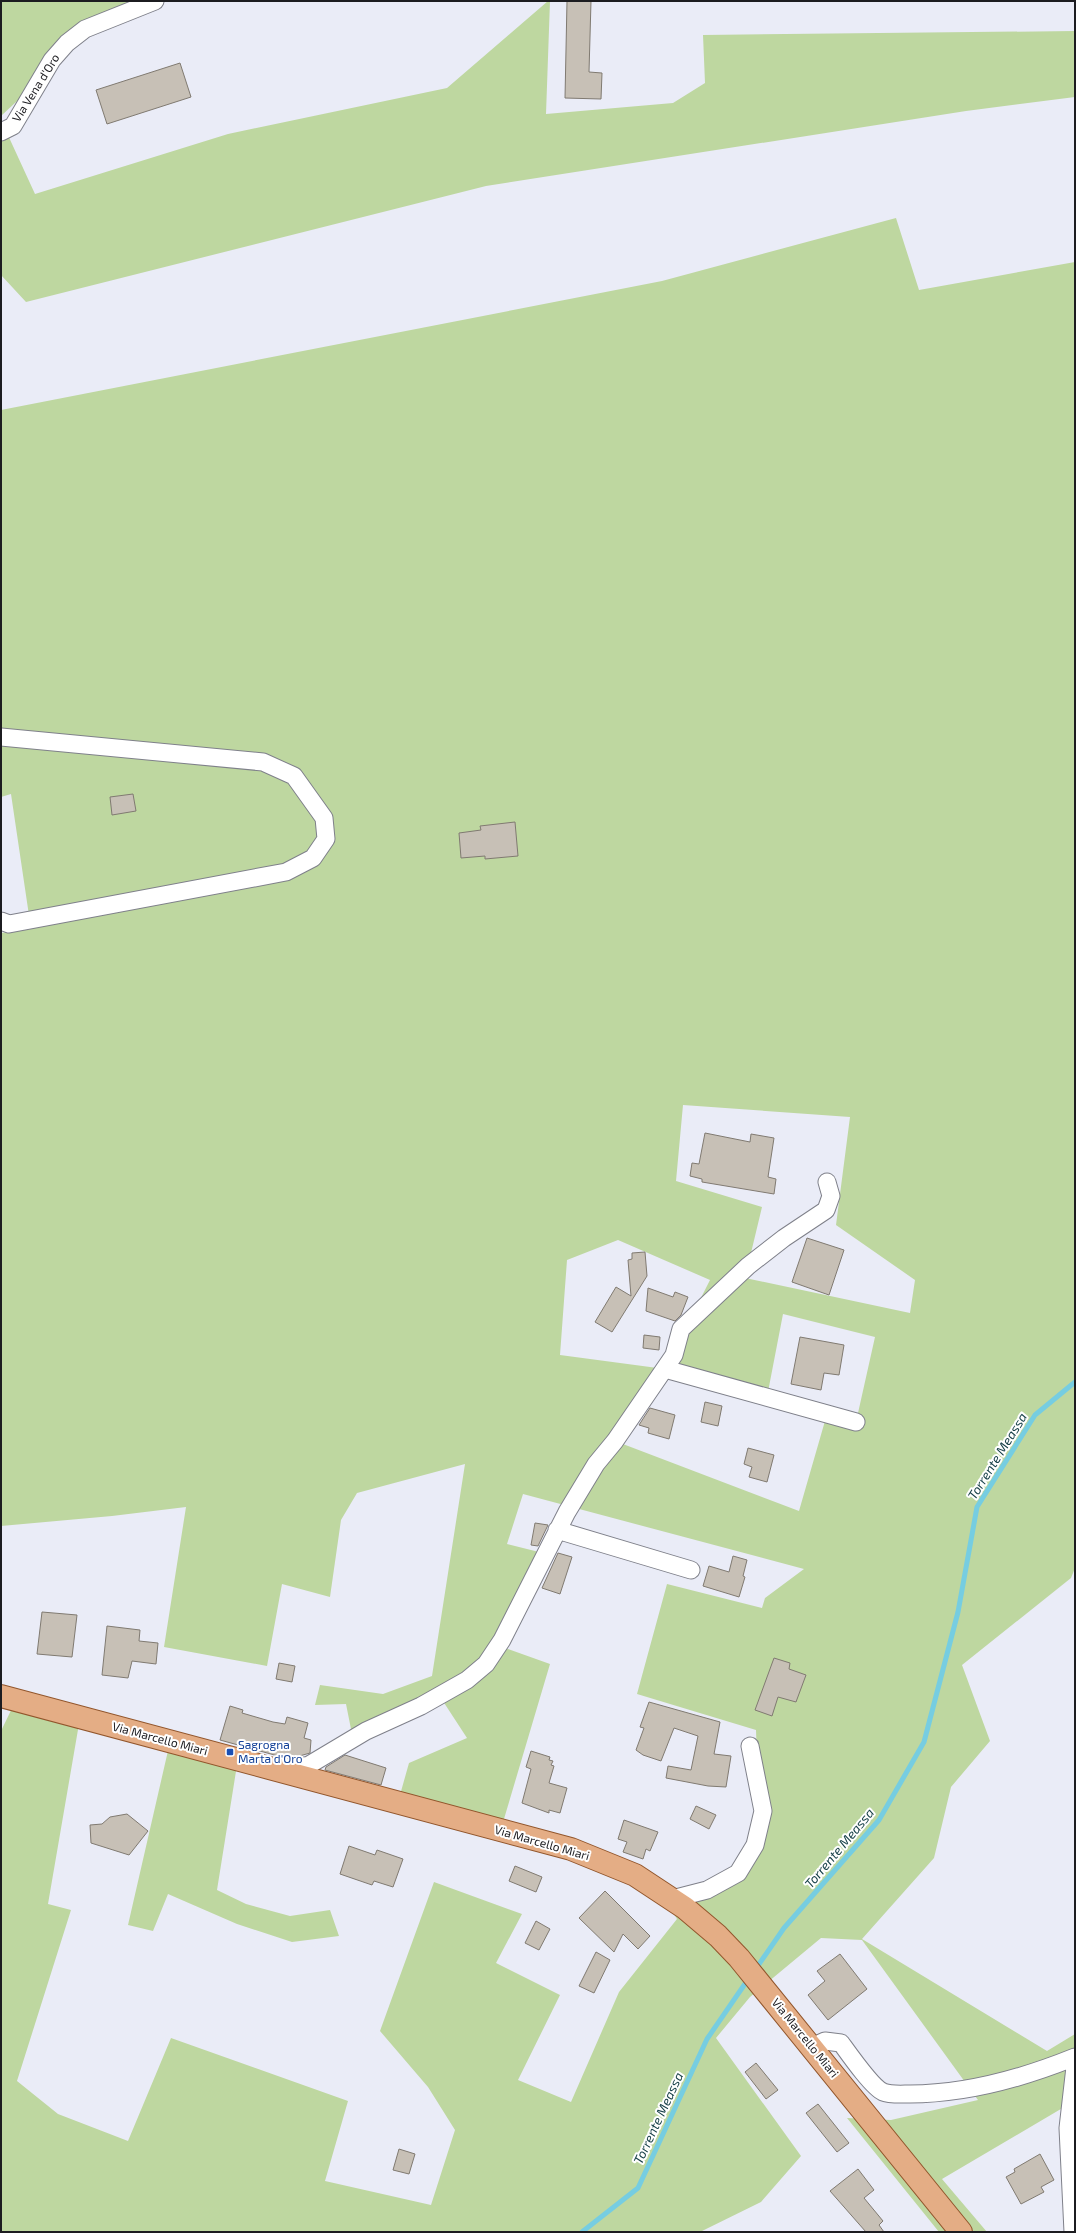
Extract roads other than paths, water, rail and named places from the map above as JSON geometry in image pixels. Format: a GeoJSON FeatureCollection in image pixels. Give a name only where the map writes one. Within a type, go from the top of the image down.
{"type":"FeatureCollection","features":[{"type":"Feature","properties":{"kind":"main road","name":"Via Marcello Miari"},"geometry":{"type":"LineString","coordinates":[[1,1696],[571,1849],[635,1875],[672,1899],[718,1936],[739,1958],[961,2232]]}},
{"type":"Feature","properties":{"kind":"street","name":"Via Vena d'Oro"},"geometry":{"type":"LineString","coordinates":[[1,132],[12,126],[52,60],[67,43],[84,29],[155,1]]}},
{"type":"Feature","properties":{"kind":"street"},"geometry":{"type":"LineString","coordinates":[[1,737],[263,762],[294,776],[324,818],[326,839],[313,858],[286,872],[9,924],[1,921]]}},
{"type":"Feature","properties":{"kind":"street"},"geometry":{"type":"LineString","coordinates":[[281,1772],[309,1765],[366,1731],[421,1706],[467,1680],[486,1664],[502,1640],[557,1530],[596,1464],[615,1442],[674,1355],[681,1329],[700,1310],[766,1252],[826,1210],[831,1196],[827,1182]]}},
{"type":"Feature","properties":{"kind":"street"},"geometry":{"type":"LineString","coordinates":[[665,1369],[856,1422]]}},
{"type":"Feature","properties":{"kind":"street"},"geometry":{"type":"LineString","coordinates":[[557,1530],[691,1570]]}},
{"type":"Feature","properties":{"kind":"street"},"geometry":{"type":"LineString","coordinates":[[672,1899],[707,1890],[738,1872],[755,1844],[763,1811],[750,1746]]}},
{"type":"Feature","properties":{"kind":"street"},"geometry":{"type":"LineString","coordinates":[[812,2047],[825,2041],[841,2043],[869,2080],[882,2092],[898,2094],[941,2094],[966,2090],[1052,2066],[1075,2057]]}},
{"type":"Feature","properties":{"kind":"street"},"geometry":{"type":"LineString","coordinates":[[1073,2232],[1068,2128],[1075,2067]]}},
{"type":"Feature","properties":{"kind":"waterway","name":"Torrente Meassa"},"geometry":{"type":"LineString","coordinates":[[755,1970],[784,1928],[879,1820],[924,1742],[958,1612],[977,1507],[1035,1415],[1075,1382]]}},
{"type":"Feature","properties":{"kind":"waterway","name":"Torrente Meassa"},"geometry":{"type":"LineString","coordinates":[[582,2232],[638,2188],[707,2039],[749,1978]]}},
{"type":"Feature","properties":{"kind":"place","name":"Sagrogna Marta d'Oro"},"geometry":{"type":"Point","coordinates":[230,1752]}}]}
